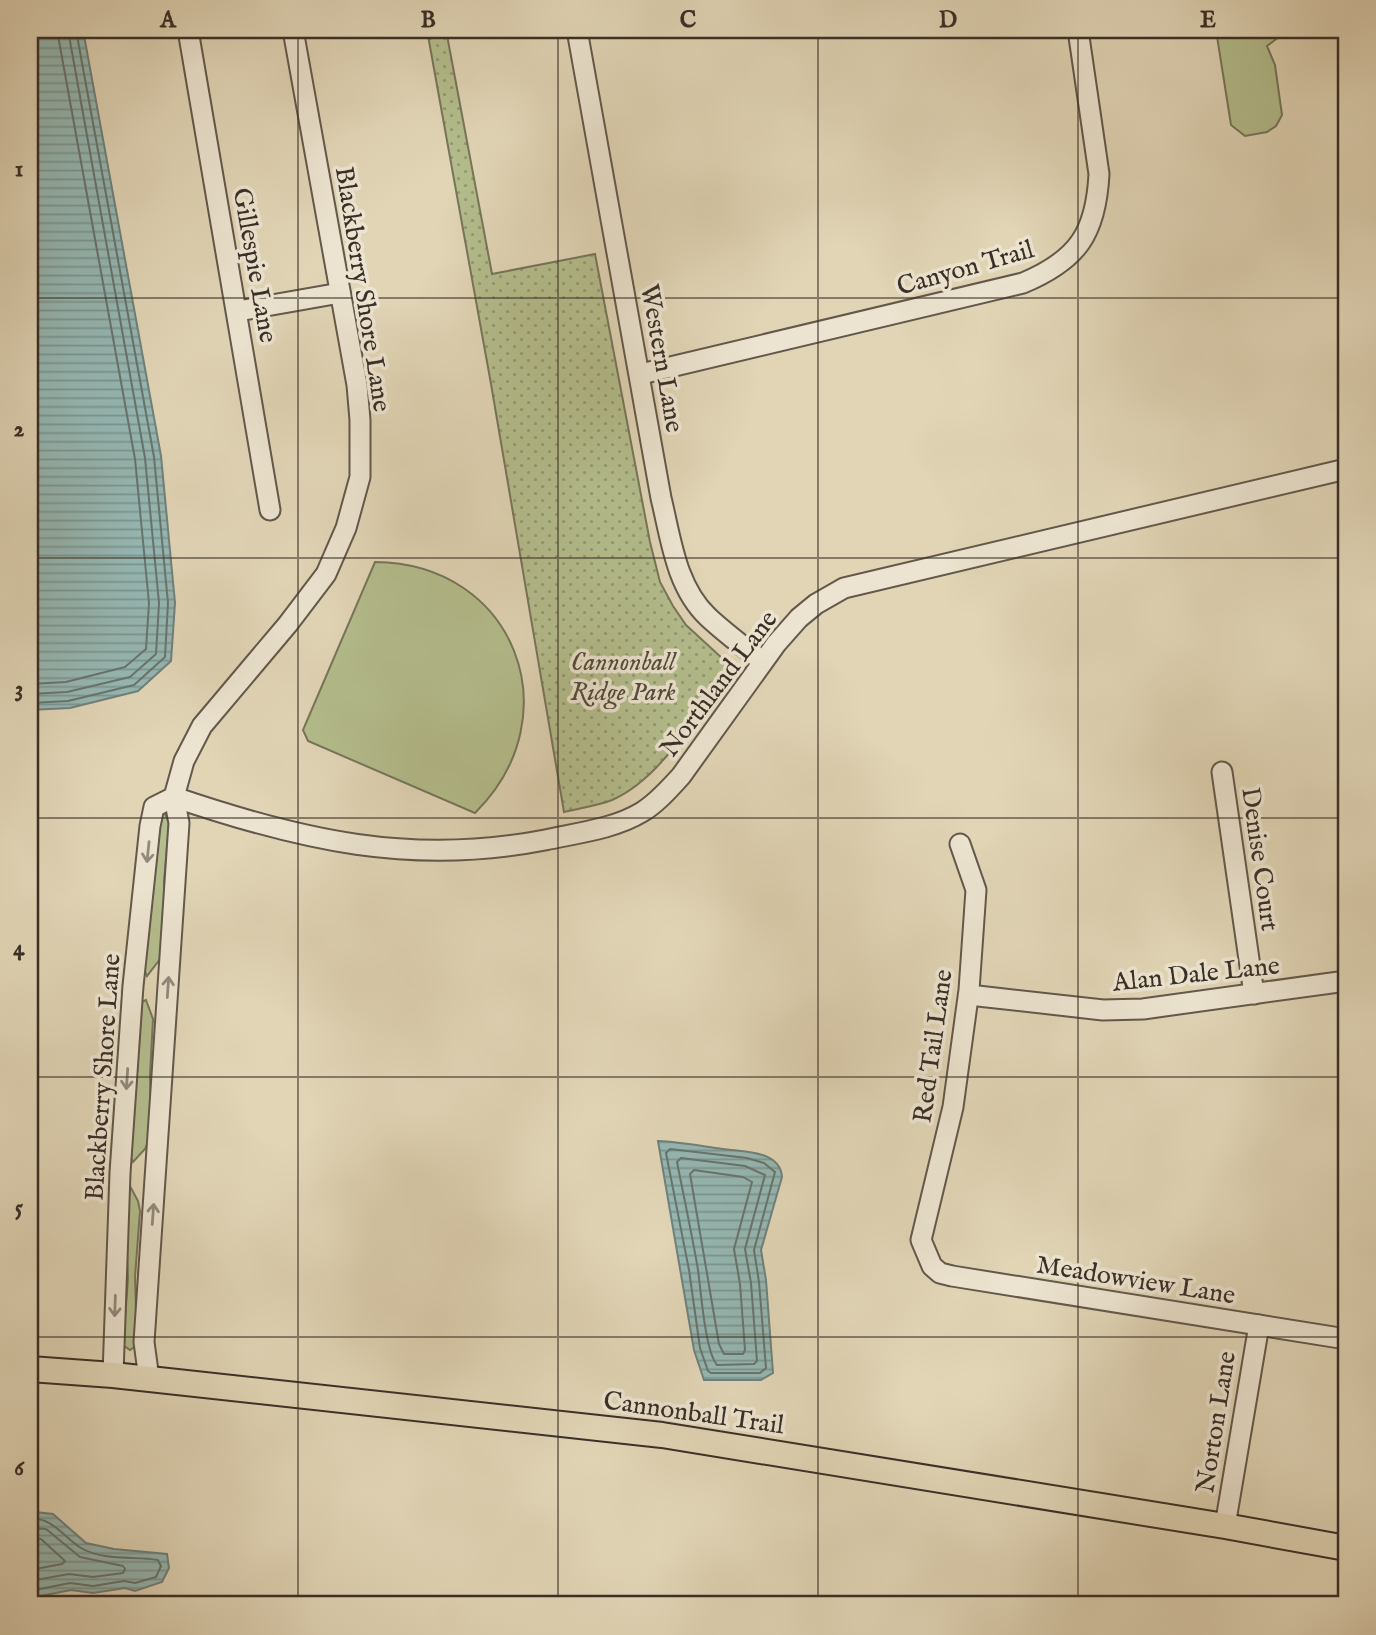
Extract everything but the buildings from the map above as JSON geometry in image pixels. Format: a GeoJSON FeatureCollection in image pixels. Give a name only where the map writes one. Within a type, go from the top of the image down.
{"type":"FeatureCollection","features":[{"type":"Feature","properties":{"kind":"main road","name":"Cannonball Trail"},"geometry":{"type":"LineString","coordinates":[[30,1369],[113,1375],[663,1436],[1346,1548]]}},
{"type":"Feature","properties":{"kind":"street","name":"Gillespie Lane"},"geometry":{"type":"LineString","coordinates":[[188,30],[270,510]]}},
{"type":"Feature","properties":{"kind":"street","name":"Blackberry Shore Lane"},"geometry":{"type":"LineString","coordinates":[[149,1380],[145,1342],[179,822],[174,797],[184,761],[202,726],[288,624],[326,574],[346,528],[360,477],[360,420],[354,361],[293,30]]}},
{"type":"Feature","properties":{"kind":"street","name":"Western Lane"},"geometry":{"type":"LineString","coordinates":[[577,30],[641,374],[661,498],[679,571],[690,594],[706,615],[762,661]]}},
{"type":"Feature","properties":{"kind":"street","name":"Canyon Trail"},"geometry":{"type":"LineString","coordinates":[[641,374],[1013,286],[1049,273],[1072,254],[1091,223],[1098,197],[1099,174],[1078,30]]}},
{"type":"Feature","properties":{"kind":"street"},"geometry":{"type":"LineString","coordinates":[[238,311],[340,293]]}},
{"type":"Feature","properties":{"kind":"street","name":"Northland Lane"},"geometry":{"type":"LineString","coordinates":[[174,797],[290,833],[358,845],[438,852],[510,846],[606,827],[643,812],[681,776],[762,661],[799,618],[820,601],[844,588],[1346,469]]}},
{"type":"Feature","properties":{"kind":"street","name":"Denise Court"},"geometry":{"type":"LineString","coordinates":[[1222,772],[1254,994]]}},
{"type":"Feature","properties":{"kind":"street","name":"Blackberry Shore Lane"},"geometry":{"type":"LineString","coordinates":[[113,1375],[114,1173],[150,826],[154,807],[174,797]]}},
{"type":"Feature","properties":{"kind":"street","name":"Red Tail Lane"},"geometry":{"type":"LineString","coordinates":[[926,1255],[921,1240],[953,1107],[969,995],[976,890],[960,844]]}},
{"type":"Feature","properties":{"kind":"street","name":"Alan Dale Lane"},"geometry":{"type":"LineString","coordinates":[[969,995],[1103,1010],[1179,1006],[1346,981]]}},
{"type":"Feature","properties":{"kind":"street"},"geometry":{"type":"LineString","coordinates":[[114,1173],[155,1176]]}},
{"type":"Feature","properties":{"kind":"street","name":"Meadowview Lane"},"geometry":{"type":"LineString","coordinates":[[926,1255],[940,1273],[1346,1339]]}},
{"type":"Feature","properties":{"kind":"street","name":"Norton Lane"},"geometry":{"type":"LineString","coordinates":[[1225,1527],[1259,1325]]}},
{"type":"Feature","properties":{"kind":"green space","name":"Cannonball Ridge Park"},"geometry":{"type":"Polygon","coordinates":[[[427,30],[446,30],[492,274],[595,254],[660,582],[686,625],[723,659],[726,670],[722,680],[686,731],[660,764],[645,778],[612,800],[564,812],[491,384],[427,30]]]}},
{"type":"Feature","properties":{"kind":"green space"},"geometry":{"type":"Polygon","coordinates":[[[1216,30],[1288,30],[1267,46],[1275,65],[1282,115],[1276,126],[1267,132],[1245,136],[1231,125],[1216,30]]]}},
{"type":"Feature","properties":{"kind":"green space"},"geometry":{"type":"Polygon","coordinates":[[[375,562],[424,569],[463,588],[494,616],[514,652],[523,691],[520,733],[505,774],[475,813],[308,741],[303,730],[375,562]]]}},
{"type":"Feature","properties":{"kind":"green space"},"geometry":{"type":"Polygon","coordinates":[[[164,811],[169,823],[164,882],[166,932],[160,959],[147,976],[144,970],[159,814],[164,811]]]}},
{"type":"Feature","properties":{"kind":"green space"},"geometry":{"type":"Polygon","coordinates":[[[146,1000],[153,1019],[151,1136],[145,1149],[133,1162],[131,1158],[142,1002],[146,1000]]]}},
{"type":"Feature","properties":{"kind":"green space"},"geometry":{"type":"Polygon","coordinates":[[[131,1188],[140,1211],[135,1277],[137,1345],[130,1350],[123,1345],[128,1278],[126,1228],[131,1188]]]}},
{"type":"Feature","properties":{"kind":"water"},"geometry":{"type":"Polygon","coordinates":[[[30,30],[83,30],[161,456],[175,603],[171,661],[138,691],[70,708],[30,710],[30,30]]]}},
{"type":"Feature","properties":{"kind":"water"},"geometry":{"type":"Polygon","coordinates":[[[658,1141],[750,1152],[768,1157],[780,1168],[782,1177],[761,1250],[773,1373],[761,1380],[704,1380],[694,1350],[658,1141]]]}},
{"type":"Feature","properties":{"kind":"water"},"geometry":{"type":"Polygon","coordinates":[[[30,1513],[53,1514],[86,1543],[114,1549],[167,1554],[169,1568],[162,1582],[135,1591],[125,1588],[93,1593],[71,1590],[30,1598],[30,1513]]]}}]}
